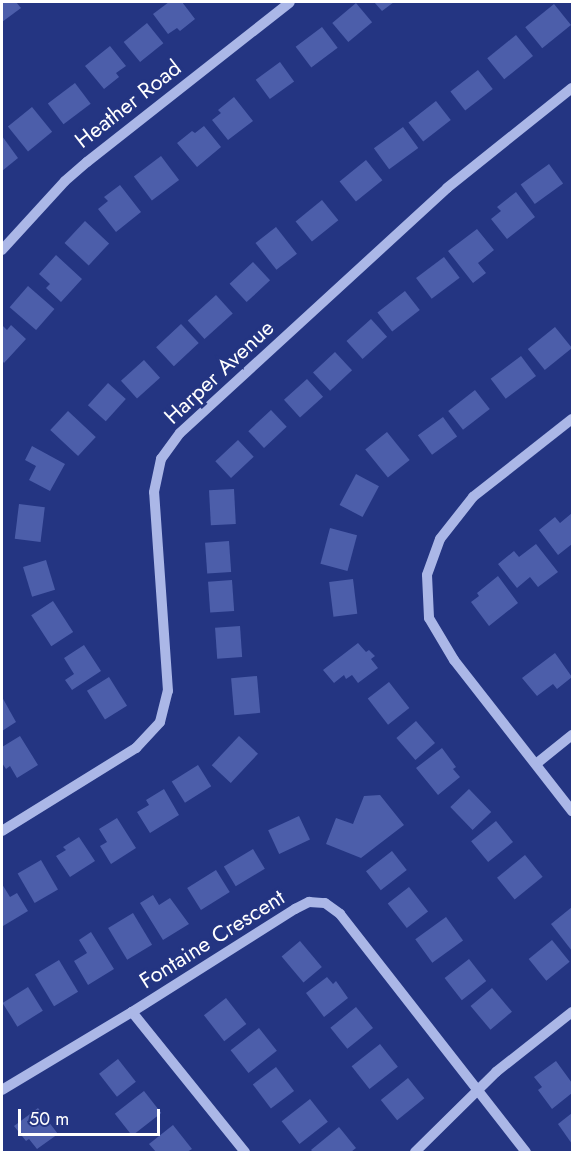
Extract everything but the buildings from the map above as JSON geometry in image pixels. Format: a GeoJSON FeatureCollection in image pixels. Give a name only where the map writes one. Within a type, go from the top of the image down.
{"type":"FeatureCollection","features":[{"type":"Feature","properties":{"kind":"street","name":"Heather Road"},"geometry":{"type":"LineString","coordinates":[[2,250],[65,181],[87,162],[290,2]]}},
{"type":"Feature","properties":{"kind":"street","name":"Harper Avenue"},"geometry":{"type":"LineString","coordinates":[[2,831],[136,748],[160,722],[168,691],[154,492],[161,459],[180,433],[447,188],[573,88]]}},
{"type":"Feature","properties":{"kind":"street"},"geometry":{"type":"LineString","coordinates":[[573,419],[473,497],[440,539],[427,575],[429,618],[454,660],[573,811]]}},
{"type":"Feature","properties":{"kind":"street"},"geometry":{"type":"LineString","coordinates":[[536,764],[573,735]]}},
{"type":"Feature","properties":{"kind":"street","name":"Fontaine Crescent"},"geometry":{"type":"LineString","coordinates":[[2,1090],[132,1012],[295,909],[309,902],[325,903],[340,914],[526,1152]]}},
{"type":"Feature","properties":{"kind":"street"},"geometry":{"type":"LineString","coordinates":[[132,1012],[245,1152]]}},
{"type":"Feature","properties":{"kind":"street"},"geometry":{"type":"LineString","coordinates":[[415,1152],[477,1089],[573,1012]]}}]}
